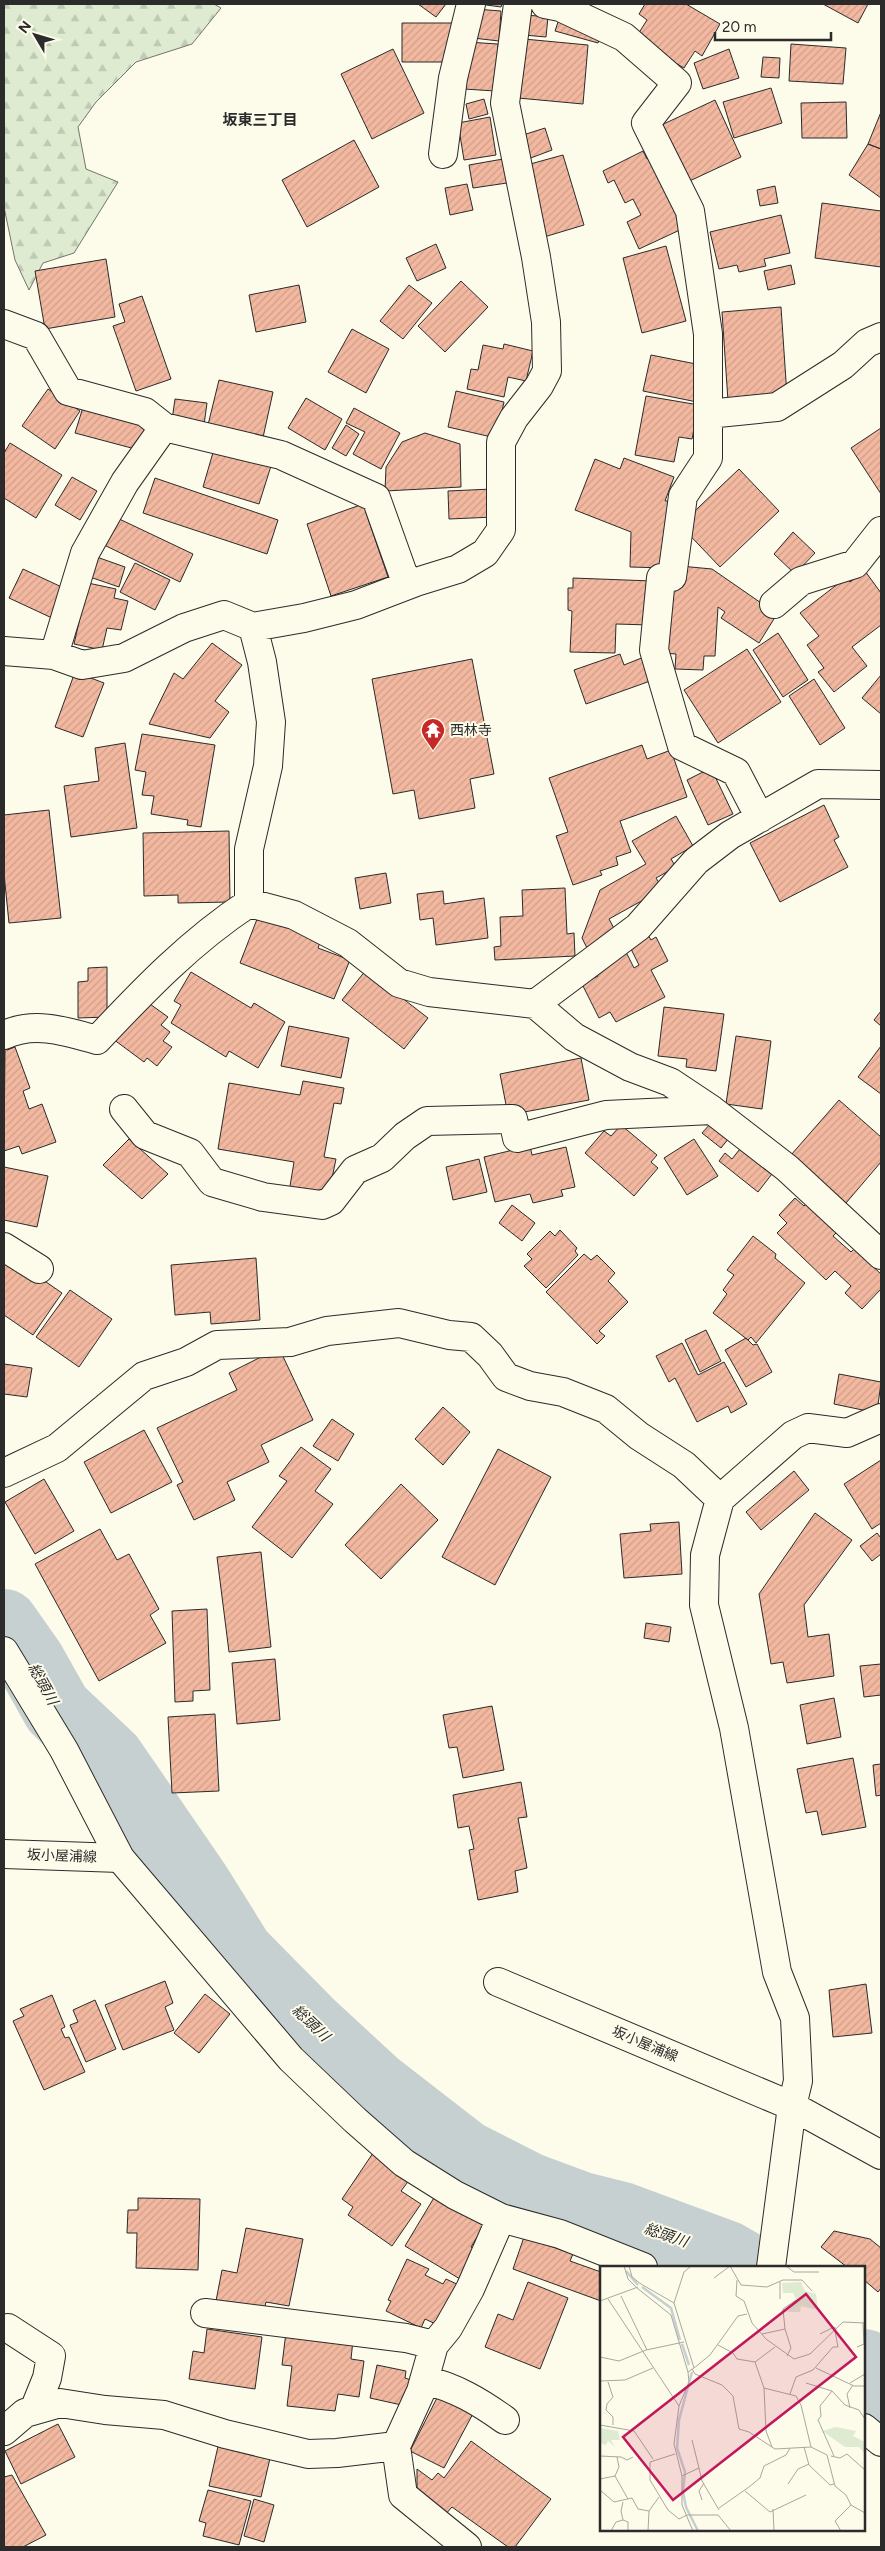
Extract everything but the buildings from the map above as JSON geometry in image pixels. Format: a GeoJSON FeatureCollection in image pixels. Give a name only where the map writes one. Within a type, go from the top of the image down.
{"type":"FeatureCollection","features":[{"type":"Feature","properties":{"kind":"street"},"geometry":{"type":"LineString","coordinates":[[443,154],[453,78],[471,4]]}},
{"type":"Feature","properties":{"kind":"street"},"geometry":{"type":"LineString","coordinates":[[4,651],[54,655],[82,665],[124,658],[184,628],[224,615],[253,627],[304,618],[356,605],[407,585],[458,570],[486,553],[501,530],[501,442],[514,418],[540,386],[547,371],[546,322],[536,257],[505,103],[518,4]]}},
{"type":"Feature","properties":{"kind":"street"},"geometry":{"type":"LineString","coordinates":[[545,4],[560,7],[624,37],[677,83],[646,123],[690,211],[708,334],[708,458],[683,496],[672,577],[661,578],[654,650],[682,746],[736,772],[760,818]]}},
{"type":"Feature","properties":{"kind":"street"},"geometry":{"type":"LineString","coordinates":[[4,324],[36,336],[68,391],[145,412],[164,427],[281,455],[376,498],[407,585]]}},
{"type":"Feature","properties":{"kind":"street"},"geometry":{"type":"LineString","coordinates":[[708,414],[777,407],[842,365],[867,343],[881,337]]}},
{"type":"Feature","properties":{"kind":"street"},"geometry":{"type":"LineString","coordinates":[[54,655],[85,553],[125,482],[164,427]]}},
{"type":"Feature","properties":{"kind":"street"},"geometry":{"type":"LineString","coordinates":[[774,604],[801,581],[855,564],[881,531]]}},
{"type":"Feature","properties":{"kind":"street"},"geometry":{"type":"LineString","coordinates":[[249,903],[249,849],[268,766],[271,722],[262,662],[253,627]]}},
{"type":"Feature","properties":{"kind":"street"},"geometry":{"type":"LineString","coordinates":[[535,1004],[638,927],[696,861],[760,818],[818,784],[881,785]]}},
{"type":"Feature","properties":{"kind":"street"},"geometry":{"type":"LineString","coordinates":[[4,1035],[18,1029],[56,1028],[97,1040],[170,964],[226,918],[249,903],[294,915],[348,943],[399,983],[429,992],[535,1004],[574,1037],[630,1067],[670,1082],[712,1110],[786,1168],[881,1255]]}},
{"type":"Feature","properties":{"kind":"street"},"geometry":{"type":"LineString","coordinates":[[124,1109],[145,1135],[190,1153],[212,1182],[263,1197],[322,1205],[331,1201],[355,1170],[382,1158],[405,1136],[427,1121],[513,1119],[516,1138],[606,1115],[712,1110]]}},
{"type":"Feature","properties":{"kind":"street"},"geometry":{"type":"LineString","coordinates":[[4,1247],[39,1269]]}},
{"type":"Feature","properties":{"kind":"street"},"geometry":{"type":"LineString","coordinates":[[4,1473],[57,1448],[144,1376],[186,1362],[216,1345],[290,1342],[328,1331],[399,1323],[449,1335],[471,1337],[490,1356],[506,1377],[530,1386],[563,1392],[606,1409],[639,1436],[684,1465],[720,1499]]}},
{"type":"Feature","properties":{"kind":"street"},"geometry":{"type":"LineString","coordinates":[[772,2266],[792,2106],[798,2080],[794,2018],[777,1972],[734,1728],[704,1605],[705,1555],[720,1499],[793,1435],[808,1428],[848,1433],[881,1418]]}},
{"type":"Feature","properties":{"kind":"street"},"geometry":{"type":"LineString","coordinates":[[4,1651],[64,1750],[120,1858],[291,2060],[404,2163],[455,2195],[501,2218],[560,2234],[640,2266]]}},
{"type":"Feature","properties":{"kind":"street","name":"坂小屋浦線"},"geometry":{"type":"LineString","coordinates":[[4,1854],[120,1858]]}},
{"type":"Feature","properties":{"kind":"street","name":"坂小屋浦線"},"geometry":{"type":"LineString","coordinates":[[498,1982],[792,2106],[881,2155]]}},
{"type":"Feature","properties":{"kind":"street"},"geometry":{"type":"LineString","coordinates":[[467,2547],[403,2495],[396,2446],[424,2380],[434,2344],[448,2328],[470,2289],[501,2218]]}},
{"type":"Feature","properties":{"kind":"street"},"geometry":{"type":"LineString","coordinates":[[205,2313],[406,2338],[434,2344]]}},
{"type":"Feature","properties":{"kind":"street"},"geometry":{"type":"LineString","coordinates":[[8,2328],[51,2356],[47,2378],[34,2410]]}},
{"type":"Feature","properties":{"kind":"street"},"geometry":{"type":"LineString","coordinates":[[424,2380],[441,2384],[480,2402],[506,2420]]}},
{"type":"Feature","properties":{"kind":"street"},"geometry":{"type":"LineString","coordinates":[[4,2431],[24,2413],[60,2402],[105,2410],[164,2415],[225,2434],[308,2454],[337,2454],[396,2446]]}},
{"type":"Feature","properties":{"kind":"street"},"geometry":{"type":"LineString","coordinates":[[865,2429],[881,2442]]}},
{"type":"Feature","properties":{"kind":"green space"},"geometry":{"type":"Polygon","coordinates":[[[4,4],[214,4],[221,8],[192,44],[136,62],[96,102],[78,127],[86,169],[118,182],[74,253],[43,263],[29,290],[15,260],[4,207],[4,4]]]}},
{"type":"Feature","properties":{"kind":"waterway","name":"総頭川"},"geometry":{"type":"LineString","coordinates":[[4,1624],[30,1661],[57,1709],[110,1759],[196,1884],[239,1953],[311,2026],[376,2086],[465,2155],[528,2187],[582,2207],[622,2217],[725,2255],[744,2266]]}},
{"type":"Feature","properties":{"kind":"waterway","name":"総頭川"},"geometry":{"type":"LineString","coordinates":[[865,2366],[881,2404]]}},
{"type":"Feature","properties":{"kind":"place","name":"西林寺"},"geometry":{"type":"Point","coordinates":[433,751]}},
{"type":"Feature","properties":{"kind":"district","name":"坂東三丁目"},"geometry":{"type":"Point","coordinates":[260,120]}}]}
